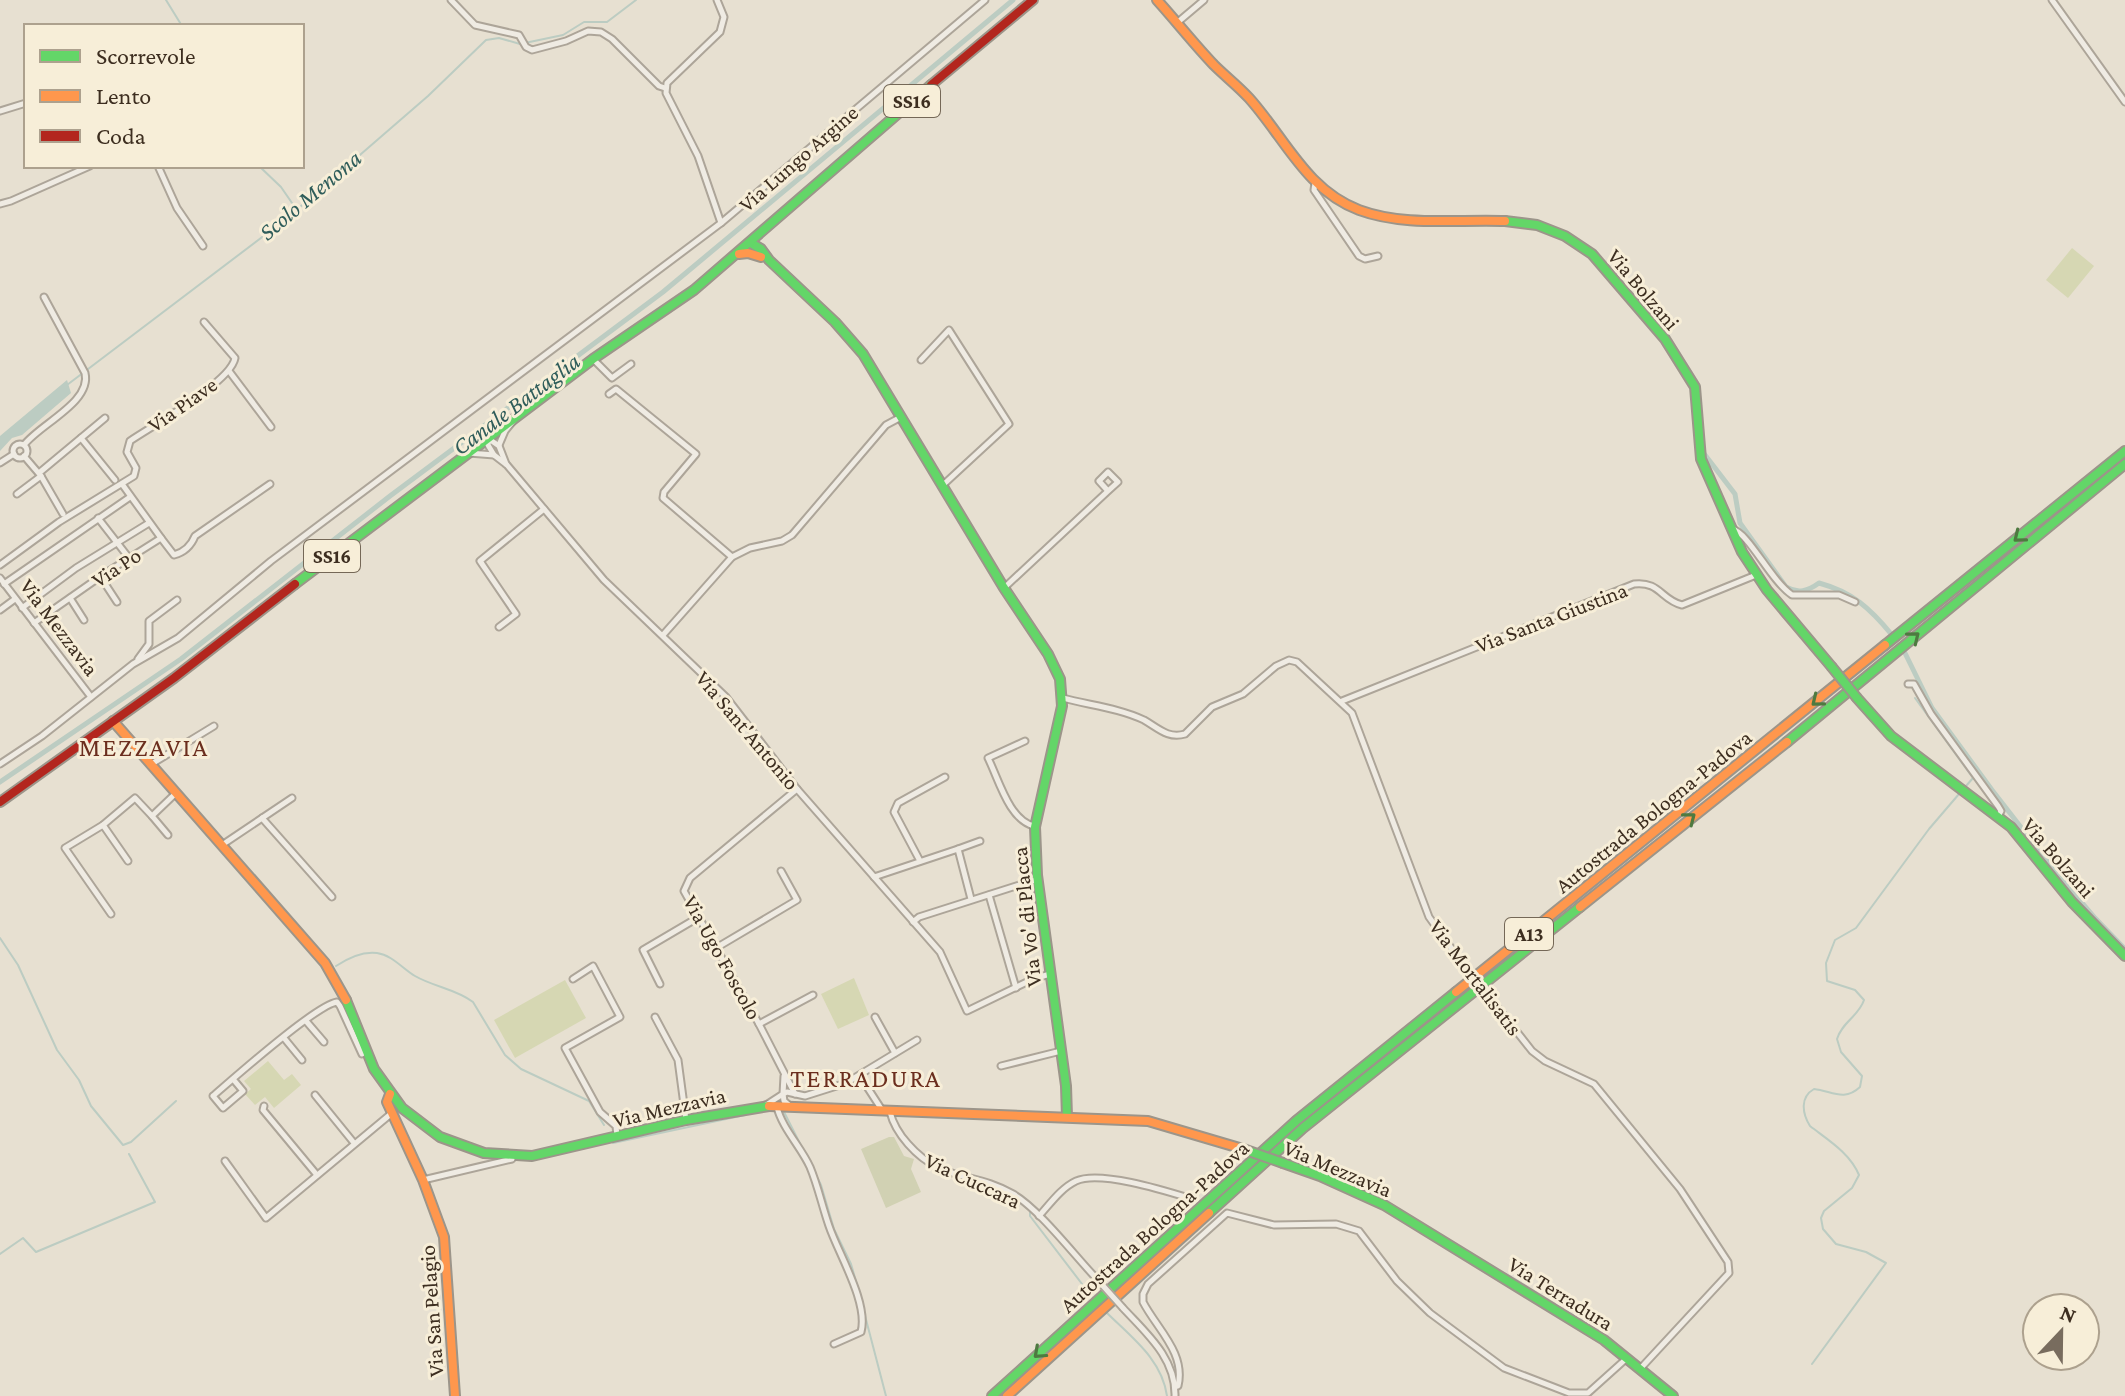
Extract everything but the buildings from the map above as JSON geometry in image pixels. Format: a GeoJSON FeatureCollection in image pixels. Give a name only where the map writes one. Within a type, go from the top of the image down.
{"type":"FeatureCollection","features":[{"type":"Feature","properties":{"kind":"main road","name":"SS16"},"geometry":{"type":"LineString","coordinates":[[0,802],[174,678],[376,521],[593,359],[694,290],[1033,0]]}},
{"type":"Feature","properties":{"kind":"main road","name":"Via Bolzani"},"geometry":{"type":"LineString","coordinates":[[1157,0],[1248,97],[1296,163],[1315,183],[1344,203],[1376,216],[1416,222],[1510,219],[1538,224],[1591,253],[1608,270],[1690,376],[1697,398],[1698,453],[1756,575],[1891,736],[2018,835],[2072,902],[2125,956]]}},
{"type":"Feature","properties":{"kind":"main road"},"geometry":{"type":"LineString","coordinates":[[739,254],[765,257],[762,245],[767,229]]}},
{"type":"Feature","properties":{"kind":"main road","name":"Via Vo' di Placca"},"geometry":{"type":"LineString","coordinates":[[751,243],[850,337],[1056,667],[1062,702],[1035,827],[1038,879],[1066,1086],[1067,1117]]}},
{"type":"Feature","properties":{"kind":"main road","name":"A13"},"geometry":{"type":"LineString","coordinates":[[2080,488],[2125,444]]}},
{"type":"Feature","properties":{"kind":"main road","name":"Autostrada Bologna-Padova"},"geometry":{"type":"LineString","coordinates":[[992,1396],[1296,1121],[2125,451]]}},
{"type":"Feature","properties":{"kind":"main road","name":"Autostrada Bologna-Padova"},"geometry":{"type":"LineString","coordinates":[[1007,1396],[1303,1128],[1781,747],[2125,464]]}},
{"type":"Feature","properties":{"kind":"main road","name":"Via Mezzavia"},"geometry":{"type":"LineString","coordinates":[[113,721],[325,963],[343,995],[356,1036],[375,1072],[412,1118],[437,1136],[485,1154],[516,1157],[764,1106],[1163,1123],[1356,1191],[1423,1229]]}},
{"type":"Feature","properties":{"kind":"main road","name":"Via San Pelagio"},"geometry":{"type":"LineString","coordinates":[[390,1094],[387,1102],[423,1180],[444,1237],[455,1396]]}},
{"type":"Feature","properties":{"kind":"main road","name":"Via Terradura"},"geometry":{"type":"LineString","coordinates":[[1423,1229],[1581,1325],[1673,1396]]}},
{"type":"Feature","properties":{"kind":"street"},"geometry":{"type":"LineString","coordinates":[[451,0],[475,25],[513,33],[532,50],[566,41],[588,31],[601,32],[659,86],[665,88]]}},
{"type":"Feature","properties":{"kind":"street"},"geometry":{"type":"LineString","coordinates":[[717,0],[724,17],[720,32],[665,88],[698,156],[721,223]]}},
{"type":"Feature","properties":{"kind":"street","name":"Via Lungo Argine"},"geometry":{"type":"LineString","coordinates":[[0,764],[42,736],[135,663],[178,638],[271,561],[721,223],[985,0]]}},
{"type":"Feature","properties":{"kind":"street"},"geometry":{"type":"LineString","coordinates":[[1178,22],[1204,0]]}},
{"type":"Feature","properties":{"kind":"street"},"geometry":{"type":"LineString","coordinates":[[2052,0],[2125,102]]}},
{"type":"Feature","properties":{"kind":"street"},"geometry":{"type":"LineString","coordinates":[[0,111],[24,105]]}},
{"type":"Feature","properties":{"kind":"street"},"geometry":{"type":"LineString","coordinates":[[68,168],[72,173]]}},
{"type":"Feature","properties":{"kind":"street"},"geometry":{"type":"LineString","coordinates":[[0,204],[85,168]]}},
{"type":"Feature","properties":{"kind":"street"},"geometry":{"type":"LineString","coordinates":[[159,168],[177,208],[203,246]]}},
{"type":"Feature","properties":{"kind":"street","name":"Via Bolzani"},"geometry":{"type":"LineString","coordinates":[[1315,183],[1314,190],[1359,256],[1365,259],[1378,256]]}},
{"type":"Feature","properties":{"kind":"street"},"geometry":{"type":"LineString","coordinates":[[0,463],[14,454],[16,446],[24,445],[79,397],[87,382],[84,370],[44,297]]}},
{"type":"Feature","properties":{"kind":"street","name":"Via Piave"},"geometry":{"type":"LineString","coordinates":[[122,484],[136,473],[127,452],[130,441],[190,402],[229,371],[235,358],[204,322]]}},
{"type":"Feature","properties":{"kind":"street"},"geometry":{"type":"LineString","coordinates":[[921,360],[949,330],[1009,424],[942,486]]}},
{"type":"Feature","properties":{"kind":"street"},"geometry":{"type":"LineString","coordinates":[[593,359],[612,378],[631,364]]}},
{"type":"Feature","properties":{"kind":"street"},"geometry":{"type":"LineString","coordinates":[[229,371],[271,427]]}},
{"type":"Feature","properties":{"kind":"street"},"geometry":{"type":"LineString","coordinates":[[609,394],[616,389],[696,454],[664,492],[663,498],[732,557]]}},
{"type":"Feature","properties":{"kind":"street"},"geometry":{"type":"LineString","coordinates":[[663,635],[732,557],[792,535],[886,425],[901,417]]}},
{"type":"Feature","properties":{"kind":"street"},"geometry":{"type":"LineString","coordinates":[[17,494],[105,418]]}},
{"type":"Feature","properties":{"kind":"street"},"geometry":{"type":"LineString","coordinates":[[494,455],[488,445],[489,439],[499,446],[505,431],[515,419]]}},
{"type":"Feature","properties":{"kind":"street"},"geometry":{"type":"LineString","coordinates":[[81,438],[115,480]]}},
{"type":"Feature","properties":{"kind":"street"},"geometry":{"type":"LineString","coordinates":[[24,445],[27,450],[24,456]]}},
{"type":"Feature","properties":{"kind":"street","name":"Via Sant'Antonio"},"geometry":{"type":"LineString","coordinates":[[499,446],[507,465]]}},
{"type":"Feature","properties":{"kind":"street"},"geometry":{"type":"LineString","coordinates":[[469,453],[494,455]]}},
{"type":"Feature","properties":{"kind":"street"},"geometry":{"type":"LineString","coordinates":[[14,454],[24,456]]}},
{"type":"Feature","properties":{"kind":"street","name":"Via Sant'Antonio"},"geometry":{"type":"LineString","coordinates":[[494,455],[507,465],[604,580],[726,697],[797,789],[940,952],[967,1011],[1016,988]]}},
{"type":"Feature","properties":{"kind":"street"},"geometry":{"type":"LineString","coordinates":[[24,456],[40,474],[63,514]]}},
{"type":"Feature","properties":{"kind":"street"},"geometry":{"type":"LineString","coordinates":[[0,565],[59,522],[122,484],[161,538]]}},
{"type":"Feature","properties":{"kind":"street","name":"Via Po"},"geometry":{"type":"LineString","coordinates":[[34,623],[161,538],[174,555],[180,553],[191,546],[195,536],[270,484]]}},
{"type":"Feature","properties":{"kind":"street"},"geometry":{"type":"LineString","coordinates":[[1004,588],[1108,491]]}},
{"type":"Feature","properties":{"kind":"street"},"geometry":{"type":"LineString","coordinates":[[2,581],[130,497]]}},
{"type":"Feature","properties":{"kind":"street"},"geometry":{"type":"LineString","coordinates":[[499,627],[516,614],[480,561],[544,509]]}},
{"type":"Feature","properties":{"kind":"street"},"geometry":{"type":"LineString","coordinates":[[98,518],[129,558]]}},
{"type":"Feature","properties":{"kind":"street"},"geometry":{"type":"LineString","coordinates":[[22,608],[76,568],[149,523]]}},
{"type":"Feature","properties":{"kind":"street","name":"Via Bolzani"},"geometry":{"type":"LineString","coordinates":[[1732,529],[1740,531],[1772,577],[1792,595],[1839,595],[1855,602]]}},
{"type":"Feature","properties":{"kind":"street","name":"Via Santa Giustina"},"geometry":{"type":"LineString","coordinates":[[1342,701],[1634,584],[1652,585],[1682,605],[1756,575]]}},
{"type":"Feature","properties":{"kind":"street"},"geometry":{"type":"LineString","coordinates":[[100,576],[117,602]]}},
{"type":"Feature","properties":{"kind":"street","name":"Via Mezzavia"},"geometry":{"type":"LineString","coordinates":[[2,581],[91,697]]}},
{"type":"Feature","properties":{"kind":"street"},"geometry":{"type":"LineString","coordinates":[[70,598],[84,620]]}},
{"type":"Feature","properties":{"kind":"street"},"geometry":{"type":"LineString","coordinates":[[0,610],[15,599]]}},
{"type":"Feature","properties":{"kind":"street"},"geometry":{"type":"LineString","coordinates":[[135,663],[149,644],[147,624],[177,600]]}},
{"type":"Feature","properties":{"kind":"street","name":"Via Mortalisatis"},"geometry":{"type":"LineString","coordinates":[[1062,702],[1130,715],[1167,734],[1179,736],[1185,734],[1212,707],[1243,694],[1271,669],[1289,660],[1297,662],[1317,683],[1342,701],[1358,725],[1429,917],[1532,1051],[1560,1069],[1594,1084],[1680,1189],[1728,1262],[1729,1273],[1640,1369]]}},
{"type":"Feature","properties":{"kind":"street","name":"Via Bolzani"},"geometry":{"type":"LineString","coordinates":[[1908,684],[1914,684],[1931,714],[2001,811],[1998,817]]}},
{"type":"Feature","properties":{"kind":"street"},"geometry":{"type":"LineString","coordinates":[[150,765],[214,726]]}},
{"type":"Feature","properties":{"kind":"street"},"geometry":{"type":"LineString","coordinates":[[1025,741],[988,758],[1017,817],[1035,827]]}},
{"type":"Feature","properties":{"kind":"street"},"geometry":{"type":"LineString","coordinates":[[920,861],[894,812],[898,803],[945,777]]}},
{"type":"Feature","properties":{"kind":"street","name":"Via Ugo Foscolo"},"geometry":{"type":"LineString","coordinates":[[795,1094],[684,891],[686,884],[797,789]]}},
{"type":"Feature","properties":{"kind":"street"},"geometry":{"type":"LineString","coordinates":[[152,816],[175,794]]}},
{"type":"Feature","properties":{"kind":"street"},"geometry":{"type":"LineString","coordinates":[[111,914],[65,848],[103,825],[135,798],[168,835]]}},
{"type":"Feature","properties":{"kind":"street"},"geometry":{"type":"LineString","coordinates":[[222,845],[292,798]]}},
{"type":"Feature","properties":{"kind":"street"},"geometry":{"type":"LineString","coordinates":[[262,818],[332,897]]}},
{"type":"Feature","properties":{"kind":"street"},"geometry":{"type":"LineString","coordinates":[[103,825],[128,861]]}},
{"type":"Feature","properties":{"kind":"street"},"geometry":{"type":"LineString","coordinates":[[874,877],[980,841]]}},
{"type":"Feature","properties":{"kind":"street"},"geometry":{"type":"LineString","coordinates":[[958,849],[971,899]]}},
{"type":"Feature","properties":{"kind":"street"},"geometry":{"type":"LineString","coordinates":[[716,948],[797,900],[781,871]]}},
{"type":"Feature","properties":{"kind":"street"},"geometry":{"type":"LineString","coordinates":[[913,922],[919,917],[971,899],[1038,879]]}},
{"type":"Feature","properties":{"kind":"street"},"geometry":{"type":"LineString","coordinates":[[989,895],[1016,988],[1050,974]]}},
{"type":"Feature","properties":{"kind":"street"},"geometry":{"type":"LineString","coordinates":[[660,984],[643,950],[699,917]]}},
{"type":"Feature","properties":{"kind":"street"},"geometry":{"type":"LineString","coordinates":[[573,979],[593,966],[620,1017],[565,1048],[600,1112],[616,1126],[617,1137]]}},
{"type":"Feature","properties":{"kind":"street"},"geometry":{"type":"LineString","coordinates":[[759,1024],[813,995]]}},
{"type":"Feature","properties":{"kind":"street"},"geometry":{"type":"LineString","coordinates":[[233,1079],[243,1091],[223,1108],[213,1096],[233,1079],[284,1038],[331,1002],[337,1002],[362,1054]]}},
{"type":"Feature","properties":{"kind":"street"},"geometry":{"type":"LineString","coordinates":[[655,1017],[678,1060],[686,1120]]}},
{"type":"Feature","properties":{"kind":"street"},"geometry":{"type":"LineString","coordinates":[[875,1017],[895,1053]]}},
{"type":"Feature","properties":{"kind":"street"},"geometry":{"type":"LineString","coordinates":[[306,1021],[324,1042]]}},
{"type":"Feature","properties":{"kind":"street"},"geometry":{"type":"LineString","coordinates":[[284,1038],[302,1060]]}},
{"type":"Feature","properties":{"kind":"street"},"geometry":{"type":"LineString","coordinates":[[764,1106],[787,1092],[801,1097],[860,1076],[917,1040]]}},
{"type":"Feature","properties":{"kind":"street"},"geometry":{"type":"LineString","coordinates":[[1001,1066],[1061,1051]]}},
{"type":"Feature","properties":{"kind":"street"},"geometry":{"type":"LineString","coordinates":[[784,1075],[784,1101],[791,1106]]}},
{"type":"Feature","properties":{"kind":"street","name":"Via Cuccara"},"geometry":{"type":"LineString","coordinates":[[860,1076],[901,1136],[931,1165],[952,1175],[1014,1194],[1039,1216],[1161,1351],[1175,1387],[1175,1396]]}},
{"type":"Feature","properties":{"kind":"street"},"geometry":{"type":"LineString","coordinates":[[315,1095],[354,1143]]}},
{"type":"Feature","properties":{"kind":"street"},"geometry":{"type":"LineString","coordinates":[[264,1106],[263,1110],[317,1175]]}},
{"type":"Feature","properties":{"kind":"street"},"geometry":{"type":"LineString","coordinates":[[777,1106],[810,1167],[829,1228],[845,1260],[860,1311],[861,1332],[834,1344]]}},
{"type":"Feature","properties":{"kind":"street"},"geometry":{"type":"LineString","coordinates":[[225,1161],[266,1218],[392,1113]]}},
{"type":"Feature","properties":{"kind":"street"},"geometry":{"type":"LineString","coordinates":[[423,1180],[516,1157]]}},
{"type":"Feature","properties":{"kind":"street"},"geometry":{"type":"LineString","coordinates":[[1039,1216],[1068,1185],[1083,1179],[1132,1181],[1192,1199]]}},
{"type":"Feature","properties":{"kind":"street"},"geometry":{"type":"LineString","coordinates":[[1175,1387],[1179,1380],[1179,1362],[1143,1302],[1143,1294],[1148,1284],[1227,1213],[1274,1225],[1336,1224],[1359,1231],[1397,1281],[1430,1313],[1504,1368],[1561,1390],[1588,1393],[1627,1358]]}},
{"type":"Feature","properties":{"kind":"green space"},"geometry":{"type":"Polygon","coordinates":[[[2072,248],[2094,266],[2068,298],[2046,280],[2072,248]]]}},
{"type":"Feature","properties":{"kind":"green space"},"geometry":{"type":"Polygon","coordinates":[[[854,978],[869,1015],[838,1029],[821,994],[854,978]]]}},
{"type":"Feature","properties":{"kind":"green space"},"geometry":{"type":"Polygon","coordinates":[[[565,980],[586,1018],[515,1058],[494,1020],[565,980]]]}},
{"type":"Feature","properties":{"kind":"green space"},"geometry":{"type":"Polygon","coordinates":[[[268,1061],[284,1080],[292,1074],[301,1085],[274,1108],[265,1097],[255,1105],[245,1094],[251,1089],[244,1081],[268,1061]]]}},
{"type":"Feature","properties":{"kind":"green space"},"geometry":{"type":"Polygon","coordinates":[[[894,1137],[904,1156],[914,1159],[911,1169],[921,1192],[886,1208],[861,1149],[894,1137]]]}},
{"type":"Feature","properties":{"kind":"shaded area"},"geometry":{"type":"Polygon","coordinates":[[[67,380],[71,393],[22,435],[12,438],[0,451],[0,436],[67,380]]]}},
{"type":"Feature","properties":{"kind":"waterway"},"geometry":{"type":"LineString","coordinates":[[166,0],[181,24]]}},
{"type":"Feature","properties":{"kind":"waterway","name":"Scolo Menona"},"geometry":{"type":"LineString","coordinates":[[67,385],[286,219],[428,96],[486,40],[499,38],[520,44],[563,35],[584,22],[607,22],[636,0]]}},
{"type":"Feature","properties":{"kind":"waterway","name":"Canale Battaglia"},"geometry":{"type":"LineString","coordinates":[[0,782],[181,659],[390,496],[663,292],[1013,0]]}},
{"type":"Feature","properties":{"kind":"waterway"},"geometry":{"type":"LineString","coordinates":[[261,168],[292,203]]}},
{"type":"Feature","properties":{"kind":"waterway"},"geometry":{"type":"LineString","coordinates":[[1702,451],[1735,494],[1740,523],[1786,587],[1803,591],[1819,583],[1841,591],[1868,609],[1892,635]]}},
{"type":"Feature","properties":{"kind":"waterway"},"geometry":{"type":"LineString","coordinates":[[1903,649],[1932,708],[1992,790],[2055,871],[2125,949]]}},
{"type":"Feature","properties":{"kind":"waterway"},"geometry":{"type":"LineString","coordinates":[[1915,698],[1973,778],[1966,786]]}},
{"type":"Feature","properties":{"kind":"waterway"},"geometry":{"type":"LineString","coordinates":[[1812,1364],[1886,1263],[1866,1252],[1836,1244],[1823,1229],[1821,1218],[1824,1211],[1852,1188],[1859,1175],[1844,1154],[1810,1126],[1805,1116],[1804,1101],[1814,1089],[1843,1095],[1860,1087],[1862,1076],[1841,1052],[1837,1039],[1864,1000],[1855,990],[1827,981],[1826,963],[1835,940],[1856,928],[1929,829],[1959,794]]}},
{"type":"Feature","properties":{"kind":"waterway"},"geometry":{"type":"LineString","coordinates":[[0,938],[18,965],[57,1050],[79,1080],[91,1106],[123,1145],[131,1142],[176,1101]]}},
{"type":"Feature","properties":{"kind":"waterway"},"geometry":{"type":"LineString","coordinates":[[336,966],[361,954],[382,954],[422,980],[473,1002],[505,1055],[521,1069],[589,1101],[604,1125]]}},
{"type":"Feature","properties":{"kind":"waterway"},"geometry":{"type":"LineString","coordinates":[[784,1112],[821,1185],[862,1302]]}},
{"type":"Feature","properties":{"kind":"waterway"},"geometry":{"type":"LineString","coordinates":[[613,1143],[745,1115]]}},
{"type":"Feature","properties":{"kind":"waterway"},"geometry":{"type":"LineString","coordinates":[[0,1254],[23,1238],[36,1252],[155,1202],[129,1154]]}},
{"type":"Feature","properties":{"kind":"waterway"},"geometry":{"type":"LineString","coordinates":[[1030,1212],[1092,1297]]}},
{"type":"Feature","properties":{"kind":"waterway"},"geometry":{"type":"LineString","coordinates":[[863,1308],[886,1396]]}},
{"type":"Feature","properties":{"kind":"waterway"},"geometry":{"type":"LineString","coordinates":[[1106,1312],[1152,1360],[1167,1396]]}},
{"type":"Feature","properties":{"kind":"traffic: fast"},"geometry":{"type":"LineString","coordinates":[[295,584],[593,359],[694,290],[931,85]]}},
{"type":"Feature","properties":{"kind":"traffic: fast"},"geometry":{"type":"LineString","coordinates":[[1505,221],[1537,225],[1565,236],[1592,254],[1665,339],[1695,387],[1701,459],[1742,552],[1767,590],[1831,666]]}},
{"type":"Feature","properties":{"kind":"traffic: fast"},"geometry":{"type":"LineString","coordinates":[[751,243],[761,249],[835,322],[863,354],[1004,588],[1048,654],[1060,679],[1062,706],[1035,827],[1037,875],[1066,1086],[1067,1117]]}},
{"type":"Feature","properties":{"kind":"traffic: fast"},"geometry":{"type":"LineString","coordinates":[[1885,645],[2125,451]]}},
{"type":"Feature","properties":{"kind":"traffic: fast"},"geometry":{"type":"LineString","coordinates":[[1787,742],[2125,464]]}},
{"type":"Feature","properties":{"kind":"traffic: fast"},"geometry":{"type":"LineString","coordinates":[[1831,666],[1857,698]]}},
{"type":"Feature","properties":{"kind":"traffic: fast"},"geometry":{"type":"LineString","coordinates":[[1857,698],[1891,736],[2011,827],[2072,902],[2125,956]]}},
{"type":"Feature","properties":{"kind":"traffic: fast"},"geometry":{"type":"LineString","coordinates":[[1209,1213],[1303,1128],[1580,907]]}},
{"type":"Feature","properties":{"kind":"traffic: fast"},"geometry":{"type":"LineString","coordinates":[[992,1396],[1296,1121],[1456,992]]}},
{"type":"Feature","properties":{"kind":"traffic: fast"},"geometry":{"type":"LineString","coordinates":[[346,1000],[374,1069],[402,1108],[440,1137],[484,1153],[532,1156],[686,1120],[769,1106]]}},
{"type":"Feature","properties":{"kind":"traffic: fast"},"geometry":{"type":"LineString","coordinates":[[1243,1149],[1283,1163]]}},
{"type":"Feature","properties":{"kind":"traffic: fast"},"geometry":{"type":"LineString","coordinates":[[1283,1163],[1384,1205],[1604,1340],[1673,1396]]}},
{"type":"Feature","properties":{"kind":"traffic: slow"},"geometry":{"type":"LineString","coordinates":[[1157,0],[1214,65],[1249,98],[1310,176],[1341,201],[1359,210],[1394,219],[1505,221]]}},
{"type":"Feature","properties":{"kind":"traffic: slow"},"geometry":{"type":"LineString","coordinates":[[739,254],[761,257]]}},
{"type":"Feature","properties":{"kind":"traffic: slow"},"geometry":{"type":"LineString","coordinates":[[1456,992],[1885,645]]}},
{"type":"Feature","properties":{"kind":"traffic: slow"},"geometry":{"type":"LineString","coordinates":[[113,721],[325,963],[346,1000]]}},
{"type":"Feature","properties":{"kind":"traffic: slow"},"geometry":{"type":"LineString","coordinates":[[1580,907],[1787,742]]}},
{"type":"Feature","properties":{"kind":"traffic: slow"},"geometry":{"type":"LineString","coordinates":[[390,1094],[387,1102],[423,1180],[444,1237],[455,1396]]}},
{"type":"Feature","properties":{"kind":"traffic: slow"},"geometry":{"type":"LineString","coordinates":[[769,1106],[1148,1121],[1243,1149]]}},
{"type":"Feature","properties":{"kind":"traffic: slow"},"geometry":{"type":"LineString","coordinates":[[1007,1396],[1209,1213]]}},
{"type":"Feature","properties":{"kind":"traffic: jam"},"geometry":{"type":"LineString","coordinates":[[931,85],[1033,0]]}},
{"type":"Feature","properties":{"kind":"traffic: jam"},"geometry":{"type":"LineString","coordinates":[[0,802],[174,678],[295,584]]}},
{"type":"Feature","properties":{"kind":"district","name":"MEZZAVIA"},"geometry":{"type":"Point","coordinates":[144,747]}},
{"type":"Feature","properties":{"kind":"district","name":"TERRADURA"},"geometry":{"type":"Point","coordinates":[866,1078]}}]}
